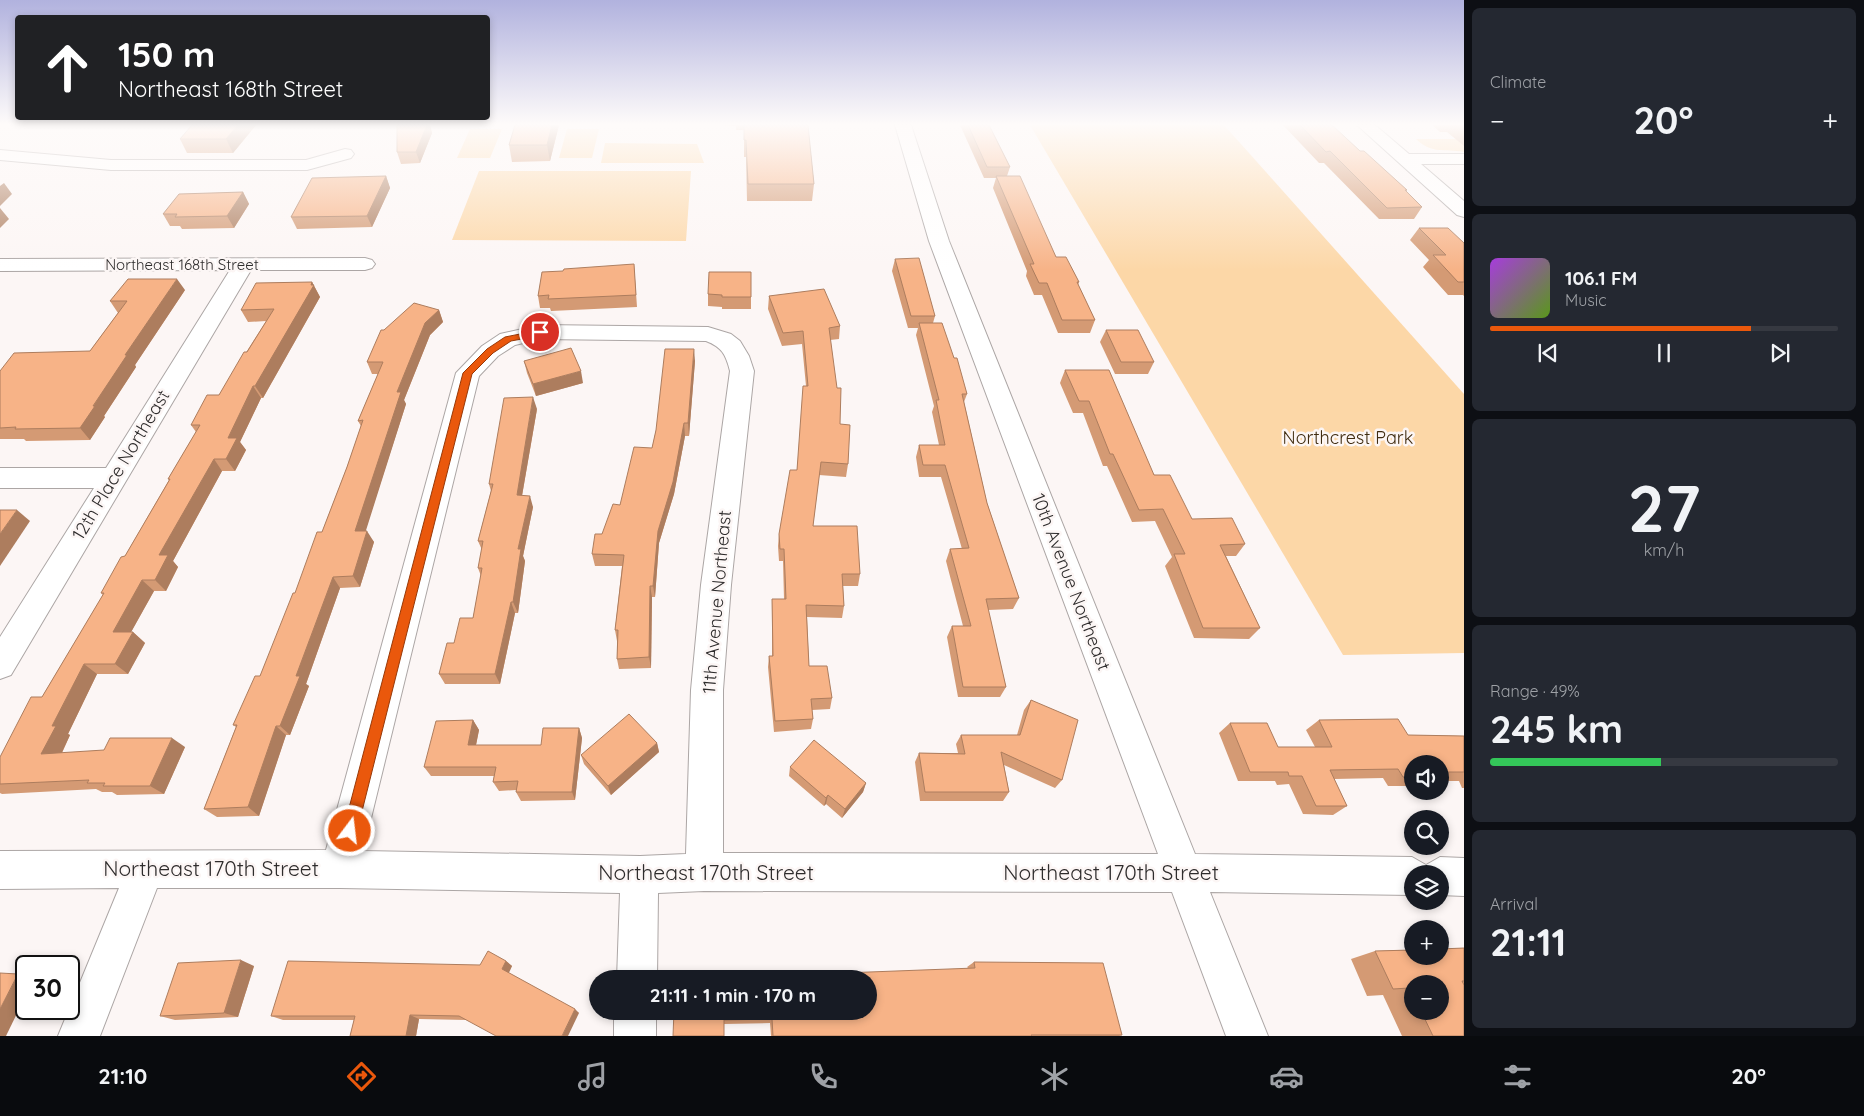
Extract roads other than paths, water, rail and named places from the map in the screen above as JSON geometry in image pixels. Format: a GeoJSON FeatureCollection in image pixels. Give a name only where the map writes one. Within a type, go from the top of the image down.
{"type":"FeatureCollection","features":[{"type":"Feature","properties":{"kind":"street","name":"10th Avenue Northeast"},"geometry":{"type":"LineString","coordinates":[[918,173],[938,241],[1247,1036]]}},
{"type":"Feature","properties":{"kind":"street"},"geometry":{"type":"LineString","coordinates":[[1421,173],[1464,211]]}},
{"type":"Feature","properties":{"kind":"street","name":"Northeast 168th Street"},"geometry":{"type":"LineString","coordinates":[[0,265],[364,264]]}},
{"type":"Feature","properties":{"kind":"street","name":"12th Place Northeast"},"geometry":{"type":"LineString","coordinates":[[0,665],[244,265]]}},
{"type":"Feature","properties":{"kind":"street","name":"11th Avenue Northeast"},"geometry":{"type":"LineString","coordinates":[[340,869],[468,373],[490,351],[508,339],[540,332],[708,334],[724,339],[737,352],[742,371],[716,585],[707,690],[704,872]]}},
{"type":"Feature","properties":{"kind":"street"},"geometry":{"type":"LineString","coordinates":[[0,478],[114,478]]}},
{"type":"Feature","properties":{"kind":"street","name":"Northeast 170th Street"},"geometry":{"type":"LineString","coordinates":[[0,870],[340,869],[640,875],[704,872],[1185,873],[1404,876]]}},
{"type":"Feature","properties":{"kind":"street"},"geometry":{"type":"LineString","coordinates":[[79,1036],[145,870]]}},
{"type":"Feature","properties":{"kind":"street"},"geometry":{"type":"LineString","coordinates":[[637,970],[640,875]]}},
{"type":"Feature","properties":{"kind":"street"},"geometry":{"type":"LineString","coordinates":[[1449,876],[1464,877]]}},
{"type":"Feature","properties":{"kind":"street"},"geometry":{"type":"LineString","coordinates":[[635,1036],[636,1020]]}},
{"type":"Feature","properties":{"kind":"park label","name":"Northcrest Park"},"geometry":{"type":"Point","coordinates":[1348,438]}}]}
